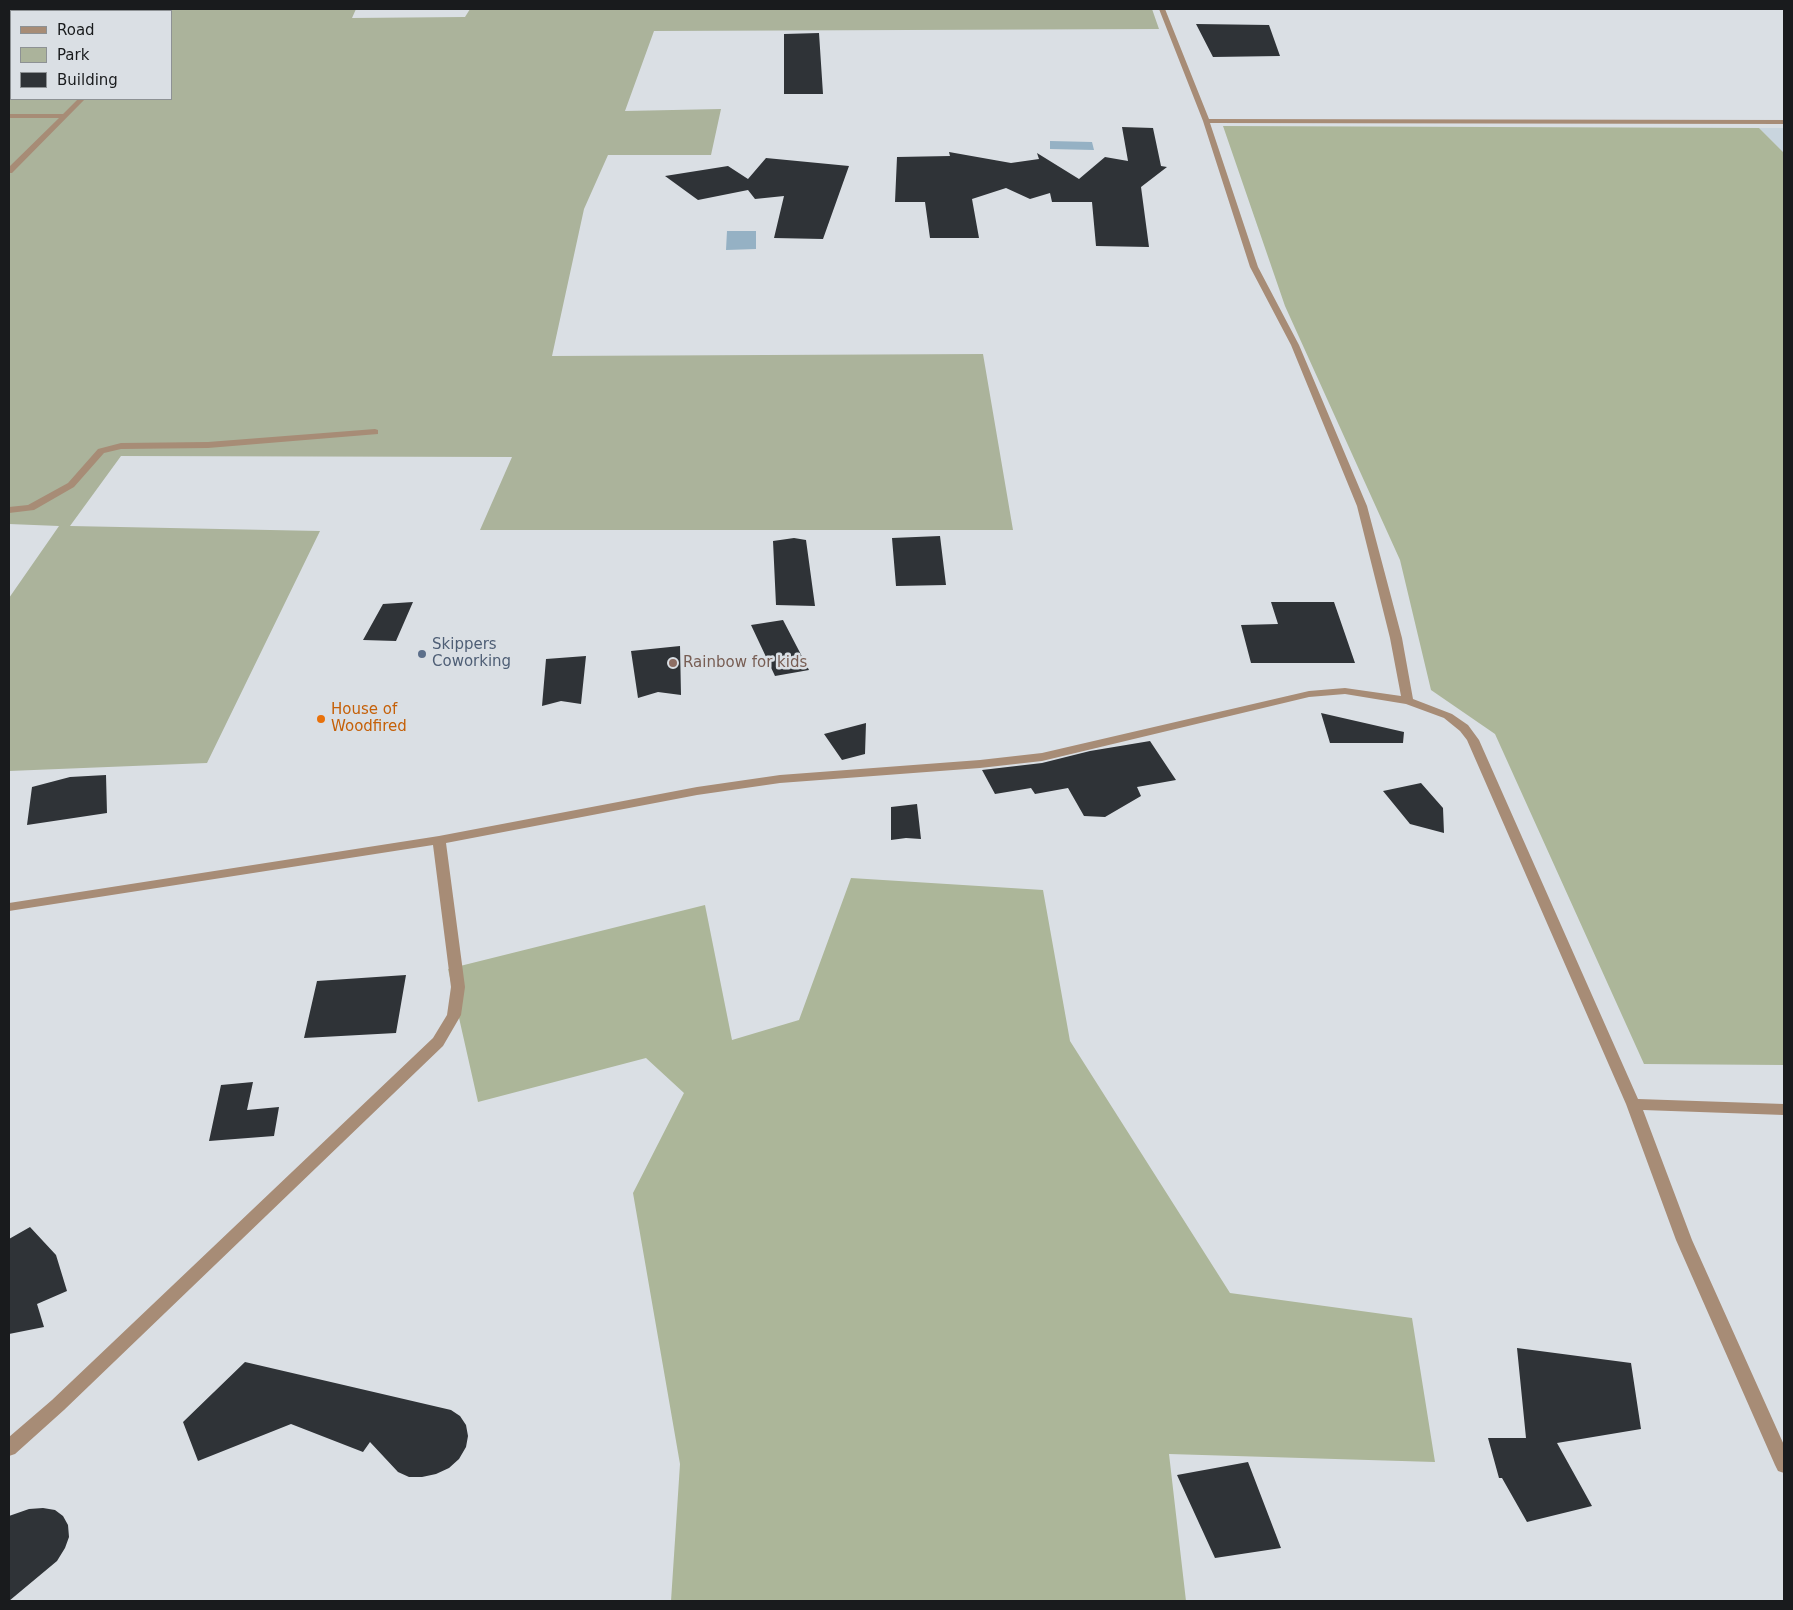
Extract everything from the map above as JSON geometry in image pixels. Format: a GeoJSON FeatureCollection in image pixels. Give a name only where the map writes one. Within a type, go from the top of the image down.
{"type":"FeatureCollection","features":[{"type":"Feature","properties":{"kind":"street"},"geometry":{"type":"LineString","coordinates":[[1162,9],[1206,121],[1254,267],[1295,345],[1362,506],[1396,638],[1408,701]]}},
{"type":"Feature","properties":{"kind":"street"},"geometry":{"type":"LineString","coordinates":[[9,171],[81,100]]}},
{"type":"Feature","properties":{"kind":"street"},"geometry":{"type":"LineString","coordinates":[[9,116],[66,116]]}},
{"type":"Feature","properties":{"kind":"street"},"geometry":{"type":"LineString","coordinates":[[1206,121],[1784,122]]}},
{"type":"Feature","properties":{"kind":"street"},"geometry":{"type":"LineString","coordinates":[[9,510],[30,508],[71,485],[101,451],[121,446],[208,445],[375,432]]}},
{"type":"Feature","properties":{"kind":"street"},"geometry":{"type":"LineString","coordinates":[[9,907],[439,840],[697,790],[762,782],[1042,757],[1309,694],[1345,691],[1408,701],[1448,716],[1464,728],[1473,740],[1633,1104],[1684,1240],[1784,1465]]}},
{"type":"Feature","properties":{"kind":"street"},"geometry":{"type":"LineString","coordinates":[[9,1448],[58,1405],[438,1042],[454,1015],[458,987],[439,840]]}},
{"type":"Feature","properties":{"kind":"street"},"geometry":{"type":"LineString","coordinates":[[1633,1104],[1784,1109]]}},
{"type":"Feature","properties":{"kind":"shaded area"},"geometry":{"type":"Polygon","coordinates":[[[1759,128],[1784,128],[1784,153],[1759,128]]]}},
{"type":"Feature","properties":{"kind":"green space"},"geometry":{"type":"Polygon","coordinates":[[[9,9],[356,9],[352,18],[465,17],[470,9],[1152,9],[1159,29],[654,31],[625,111],[721,109],[711,155],[608,155],[584,209],[552,356],[983,354],[1013,530],[480,530],[512,457],[121,456],[70,526],[320,531],[207,763],[9,771],[9,598],[59,526],[9,524],[9,9]]]}},
{"type":"Feature","properties":{"kind":"green space"},"geometry":{"type":"Polygon","coordinates":[[[1223,126],[1759,128],[1784,153],[1784,1065],[1644,1064],[1495,734],[1431,690],[1400,560],[1285,306],[1223,126]]]}},
{"type":"Feature","properties":{"kind":"green space"},"geometry":{"type":"Polygon","coordinates":[[[851,878],[1043,890],[1070,1041],[1230,1293],[1412,1318],[1435,1462],[1169,1454],[1186,1601],[671,1601],[680,1464],[633,1193],[684,1093],[646,1058],[478,1102],[448,969],[705,905],[732,1040],[799,1020],[851,878]]]}},
{"type":"Feature","properties":{"kind":"water"},"geometry":{"type":"Polygon","coordinates":[[[1050,141],[1092,142],[1094,150],[1050,149],[1050,141]]]}},
{"type":"Feature","properties":{"kind":"water"},"geometry":{"type":"Polygon","coordinates":[[[727,231],[756,231],[756,249],[726,250],[727,231]]]}},
{"type":"Feature","properties":{"kind":"building"},"geometry":{"type":"Polygon","coordinates":[[[1196,24],[1269,25],[1280,56],[1213,57],[1196,24]]]}},
{"type":"Feature","properties":{"kind":"building"},"geometry":{"type":"Polygon","coordinates":[[[819,33],[823,94],[784,94],[784,34],[819,33]]]}},
{"type":"Feature","properties":{"kind":"building"},"geometry":{"type":"Polygon","coordinates":[[[1122,127],[1153,128],[1161,166],[1167,167],[1141,187],[1149,247],[1096,246],[1092,202],[1052,202],[1050,193],[1030,199],[1006,188],[972,199],[979,238],[930,238],[925,202],[895,202],[897,157],[950,156],[949,152],[1011,163],[1039,159],[1037,153],[1079,179],[1105,157],[1128,161],[1122,127]]]}},
{"type":"Feature","properties":{"kind":"building"},"geometry":{"type":"Polygon","coordinates":[[[766,158],[849,166],[823,239],[774,238],[784,196],[755,199],[748,190],[698,200],[665,176],[728,166],[748,179],[766,158]]]}},
{"type":"Feature","properties":{"kind":"building"},"geometry":{"type":"Polygon","coordinates":[[[940,536],[946,585],[896,586],[892,538],[940,536]]]}},
{"type":"Feature","properties":{"kind":"building"},"geometry":{"type":"Polygon","coordinates":[[[794,538],[806,540],[815,606],[776,605],[773,541],[794,538]]]}},
{"type":"Feature","properties":{"kind":"building"},"geometry":{"type":"Polygon","coordinates":[[[413,602],[396,641],[363,640],[383,604],[413,602]]]}},
{"type":"Feature","properties":{"kind":"building"},"geometry":{"type":"Polygon","coordinates":[[[1271,602],[1334,602],[1355,663],[1251,663],[1241,625],[1278,624],[1271,602]]]}},
{"type":"Feature","properties":{"kind":"building"},"geometry":{"type":"Polygon","coordinates":[[[783,620],[809,670],[775,676],[751,625],[783,620]]]}},
{"type":"Feature","properties":{"kind":"building"},"geometry":{"type":"Polygon","coordinates":[[[680,646],[681,695],[658,692],[638,698],[631,651],[680,646]]]}},
{"type":"Feature","properties":{"kind":"building"},"geometry":{"type":"Polygon","coordinates":[[[586,656],[581,704],[561,701],[542,706],[546,659],[586,656]]]}},
{"type":"Feature","properties":{"kind":"building"},"geometry":{"type":"Polygon","coordinates":[[[1321,713],[1404,732],[1403,743],[1330,743],[1321,713]]]}},
{"type":"Feature","properties":{"kind":"building"},"geometry":{"type":"Polygon","coordinates":[[[866,723],[865,754],[842,760],[824,734],[866,723]]]}},
{"type":"Feature","properties":{"kind":"building"},"geometry":{"type":"Polygon","coordinates":[[[1150,741],[1176,780],[1137,787],[1141,796],[1105,817],[1084,816],[1068,788],[1035,794],[1031,788],[995,794],[982,770],[1042,763],[1090,751],[1150,741]]]}},
{"type":"Feature","properties":{"kind":"building"},"geometry":{"type":"Polygon","coordinates":[[[106,775],[107,813],[27,825],[32,787],[70,777],[106,775]]]}},
{"type":"Feature","properties":{"kind":"building"},"geometry":{"type":"Polygon","coordinates":[[[1421,783],[1443,808],[1444,833],[1410,824],[1383,791],[1421,783]]]}},
{"type":"Feature","properties":{"kind":"building"},"geometry":{"type":"Polygon","coordinates":[[[917,804],[921,839],[891,840],[891,807],[917,804]]]}},
{"type":"Feature","properties":{"kind":"building"},"geometry":{"type":"Polygon","coordinates":[[[406,975],[396,1033],[304,1038],[317,981],[406,975]]]}},
{"type":"Feature","properties":{"kind":"building"},"geometry":{"type":"Polygon","coordinates":[[[253,1082],[247,1110],[279,1107],[274,1136],[209,1141],[221,1085],[253,1082]]]}},
{"type":"Feature","properties":{"kind":"building"},"geometry":{"type":"Polygon","coordinates":[[[30,1227],[56,1255],[67,1291],[37,1304],[44,1327],[9,1334],[9,1239],[30,1227]]]}},
{"type":"Feature","properties":{"kind":"building"},"geometry":{"type":"Polygon","coordinates":[[[1517,1348],[1631,1363],[1641,1429],[1557,1443],[1592,1506],[1527,1522],[1502,1478],[1499,1478],[1488,1438],[1526,1438],[1517,1348]]]}},
{"type":"Feature","properties":{"kind":"building"},"geometry":{"type":"Polygon","coordinates":[[[245,1362],[451,1410],[460,1416],[466,1425],[468,1436],[466,1447],[459,1459],[449,1468],[436,1474],[409,1477],[398,1472],[370,1442],[363,1452],[291,1424],[198,1461],[183,1422],[245,1362]]]}},
{"type":"Feature","properties":{"kind":"building"},"geometry":{"type":"Polygon","coordinates":[[[1248,1462],[1281,1548],[1215,1558],[1177,1475],[1248,1462]]]}},
{"type":"Feature","properties":{"kind":"building"},"geometry":{"type":"Polygon","coordinates":[[[43,1508],[55,1510],[63,1516],[68,1525],[69,1537],[65,1548],[57,1561],[9,1601],[9,1516],[29,1509],[43,1508]]]}},
{"type":"Feature","properties":{"kind":"place","name":"Skippers Coworking"},"geometry":{"type":"Point","coordinates":[422,654]}},
{"type":"Feature","properties":{"kind":"place","name":"Rainbow for kids"},"geometry":{"type":"Point","coordinates":[673,663]}},
{"type":"Feature","properties":{"kind":"place","name":"House of Woodfired"},"geometry":{"type":"Point","coordinates":[321,719]}}]}
